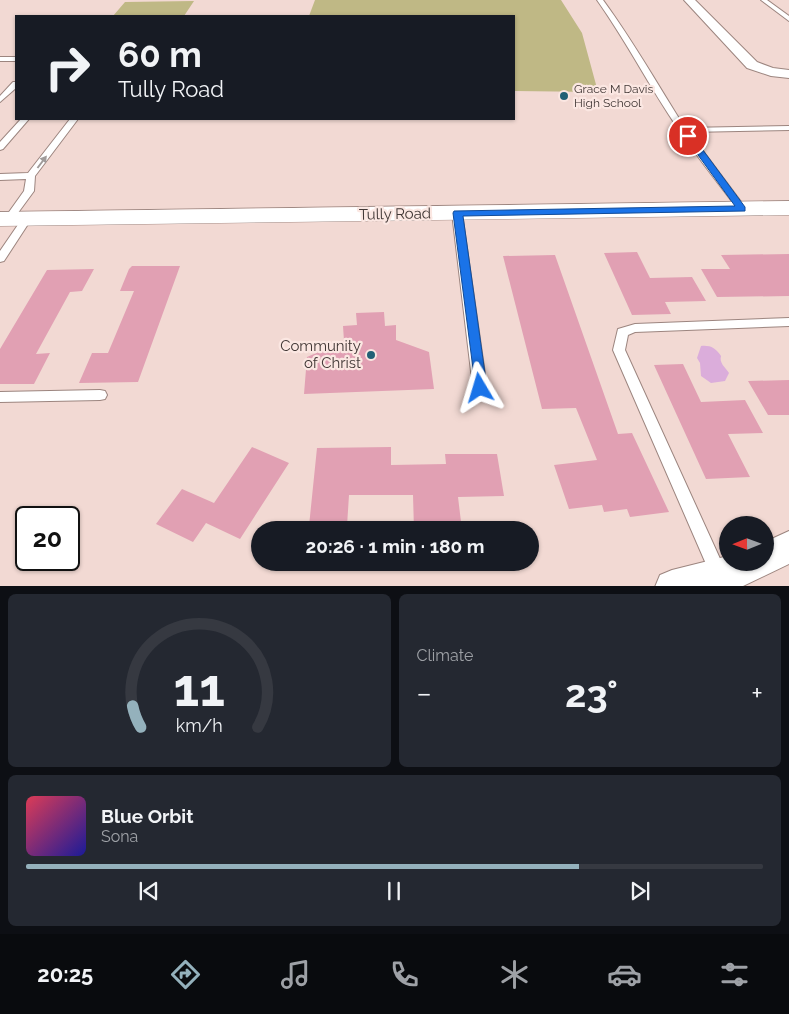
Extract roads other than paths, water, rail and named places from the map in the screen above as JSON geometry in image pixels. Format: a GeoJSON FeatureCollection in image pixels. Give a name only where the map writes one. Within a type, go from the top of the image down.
{"type":"FeatureCollection","features":[{"type":"Feature","properties":{"kind":"main road","name":"Tully Road"},"geometry":{"type":"LineString","coordinates":[[12,219],[789,208]]}},
{"type":"Feature","properties":{"kind":"street"},"geometry":{"type":"LineString","coordinates":[[689,0],[726,36],[747,61],[765,70],[789,74]]}},
{"type":"Feature","properties":{"kind":"street"},"geometry":{"type":"LineString","coordinates":[[774,555],[789,548]]}},
{"type":"Feature","properties":{"kind":"street"},"geometry":{"type":"LineString","coordinates":[[672,586],[722,580],[740,571]]}},
{"type":"Feature","properties":{"kind":"lane"},"geometry":{"type":"LineString","coordinates":[[600,0],[623,32],[642,68],[683,130],[742,209]]}},
{"type":"Feature","properties":{"kind":"lane"},"geometry":{"type":"LineString","coordinates":[[764,0],[789,19]]}},
{"type":"Feature","properties":{"kind":"lane"},"geometry":{"type":"LineString","coordinates":[[0,64],[3,59]]}},
{"type":"Feature","properties":{"kind":"lane"},"geometry":{"type":"LineString","coordinates":[[0,100],[15,85]]}},
{"type":"Feature","properties":{"kind":"lane"},"geometry":{"type":"LineString","coordinates":[[0,147],[24,120]]}},
{"type":"Feature","properties":{"kind":"lane"},"geometry":{"type":"LineString","coordinates":[[0,260],[12,219],[29,192],[31,176],[73,120]]}},
{"type":"Feature","properties":{"kind":"lane"},"geometry":{"type":"LineString","coordinates":[[683,130],[789,128]]}},
{"type":"Feature","properties":{"kind":"lane"},"geometry":{"type":"LineString","coordinates":[[0,177],[31,176]]}},
{"type":"Feature","properties":{"kind":"lane"},"geometry":{"type":"LineString","coordinates":[[458,213],[480,388]]}},
{"type":"Feature","properties":{"kind":"lane"},"geometry":{"type":"LineString","coordinates":[[722,580],[619,350],[622,332],[635,328],[789,322]]}},
{"type":"Feature","properties":{"kind":"lane"},"geometry":{"type":"LineString","coordinates":[[0,397],[100,395]]}},
{"type":"Feature","properties":{"kind":"place","name":"Grace M Davis High School"},"geometry":{"type":"Point","coordinates":[564,96]}},
{"type":"Feature","properties":{"kind":"place","name":"Community of Christ"},"geometry":{"type":"Point","coordinates":[371,355]}}]}
